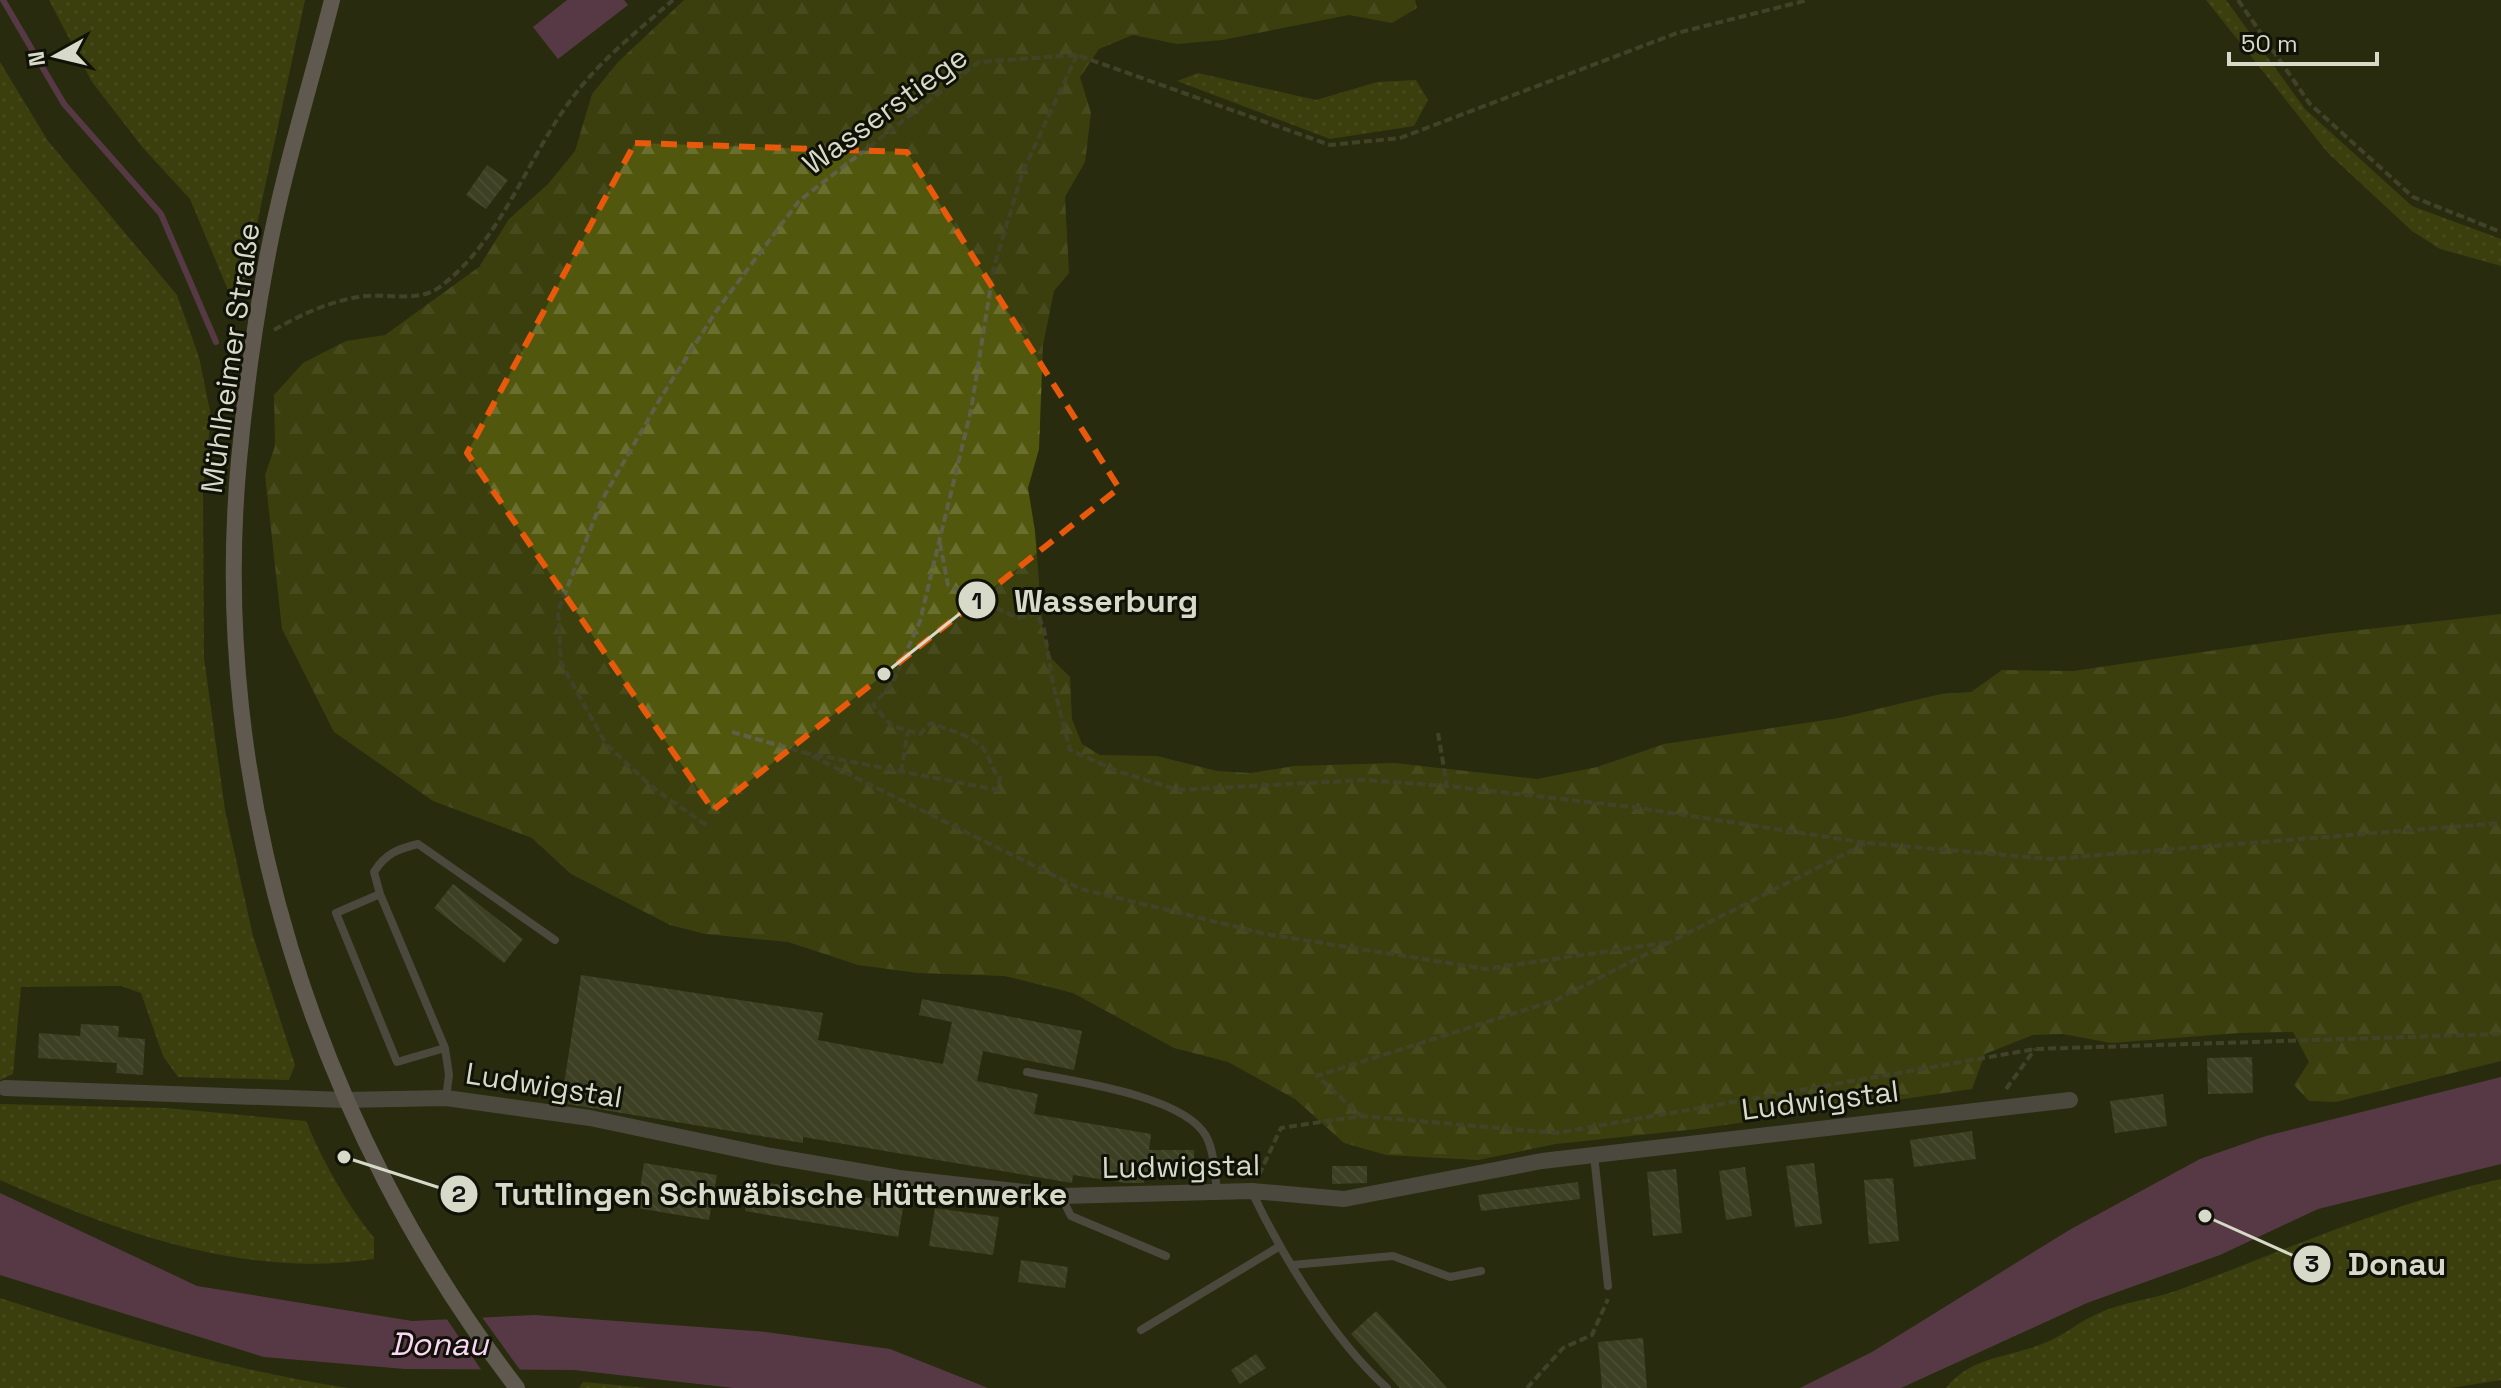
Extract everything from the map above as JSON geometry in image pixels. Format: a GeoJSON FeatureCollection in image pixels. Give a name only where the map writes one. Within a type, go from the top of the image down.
{"type":"FeatureCollection","features":[{"type":"Feature","properties":{"kind":"main road","name":"Mühlheimer Straße"},"geometry":{"type":"LineString","coordinates":[[332,0],[266,261],[239,462],[235,598],[247,743],[274,886],[298,970],[344,1100],[383,1183],[422,1250],[476,1336],[517,1388]]}},
{"type":"Feature","properties":{"kind":"street","name":"Ludwigstal"},"geometry":{"type":"LineString","coordinates":[[5,1088],[344,1100],[446,1098],[590,1118],[771,1156],[899,1178],[1061,1196],[1252,1191],[1344,1199],[1542,1161],[2070,1100]]}},
{"type":"Feature","properties":{"kind":"lane"},"geometry":{"type":"LineString","coordinates":[[446,1098],[449,1075],[445,1048],[380,894],[374,872],[381,861],[394,850],[418,844],[555,940]]}},
{"type":"Feature","properties":{"kind":"lane"},"geometry":{"type":"LineString","coordinates":[[380,894],[336,913],[397,1062],[445,1048]]}},
{"type":"Feature","properties":{"kind":"lane"},"geometry":{"type":"LineString","coordinates":[[1027,1072],[1163,1104],[1185,1116],[1206,1136],[1217,1192]]}},
{"type":"Feature","properties":{"kind":"lane"},"geometry":{"type":"LineString","coordinates":[[1594,1155],[1608,1286]]}},
{"type":"Feature","properties":{"kind":"lane"},"geometry":{"type":"LineString","coordinates":[[1252,1191],[1292,1265],[1369,1372],[1387,1388]]}},
{"type":"Feature","properties":{"kind":"lane"},"geometry":{"type":"LineString","coordinates":[[1061,1196],[1071,1216],[1166,1256]]}},
{"type":"Feature","properties":{"kind":"lane"},"geometry":{"type":"LineString","coordinates":[[1141,1330],[1280,1246]]}},
{"type":"Feature","properties":{"kind":"lane"},"geometry":{"type":"LineString","coordinates":[[1292,1265],[1393,1256],[1450,1277],[1481,1271]]}},
{"type":"Feature","properties":{"kind":"path"},"geometry":{"type":"LineString","coordinates":[[254,341],[301,314],[359,297],[422,295],[438,289],[472,260],[576,92],[625,42],[673,0]]}},
{"type":"Feature","properties":{"kind":"path","name":"Wasserstiege"},"geometry":{"type":"LineString","coordinates":[[706,825],[652,787],[606,744],[561,663],[558,611],[602,500],[660,399],[717,310],[799,201],[979,62],[1077,55],[1330,145],[1365,143],[1400,138],[1677,33],[1808,0]]}},
{"type":"Feature","properties":{"kind":"path"},"geometry":{"type":"LineString","coordinates":[[2238,0],[2310,104],[2413,197],[2501,232]]}},
{"type":"Feature","properties":{"kind":"path"},"geometry":{"type":"LineString","coordinates":[[732,732],[806,753],[998,790],[1000,777],[990,769],[986,752],[975,741],[931,723],[920,734],[892,726],[873,705],[892,684],[920,621],[971,410],[994,266],[1023,171],[1077,55]]}},
{"type":"Feature","properties":{"kind":"path"},"geometry":{"type":"LineString","coordinates":[[940,541],[948,585],[1018,618],[1037,613],[1044,629],[1053,684],[1070,750],[1120,772],[1178,790],[1364,780],[1447,786],[1632,807],[1867,843],[2050,859],[2501,823]]}},
{"type":"Feature","properties":{"kind":"path"},"geometry":{"type":"LineString","coordinates":[[901,772],[908,731]]}},
{"type":"Feature","properties":{"kind":"path"},"geometry":{"type":"LineString","coordinates":[[1438,733],[1447,786]]}},
{"type":"Feature","properties":{"kind":"path"},"geometry":{"type":"LineString","coordinates":[[806,753],[1081,889],[1266,934],[1486,969],[1670,942]]}},
{"type":"Feature","properties":{"kind":"path"},"geometry":{"type":"LineString","coordinates":[[1361,1116],[1317,1076],[1556,1000],[1867,843]]}},
{"type":"Feature","properties":{"kind":"path"},"geometry":{"type":"LineString","coordinates":[[1252,1191],[1281,1128],[1361,1116],[1557,1133],[2035,1049],[2501,1034]]}},
{"type":"Feature","properties":{"kind":"path"},"geometry":{"type":"LineString","coordinates":[[1993,1108],[2035,1049]]}},
{"type":"Feature","properties":{"kind":"path"},"geometry":{"type":"LineString","coordinates":[[1527,1388],[1563,1348],[1592,1335],[1608,1302],[1608,1286]]}},
{"type":"Feature","properties":{"kind":"highlighted area"},"geometry":{"type":"Polygon","coordinates":[[[635,143],[907,152],[1119,488],[713,810],[467,453],[635,143]]]}},
{"type":"Feature","properties":{"kind":"green space"},"geometry":{"type":"Polygon","coordinates":[[[49,0],[305,0],[245,280],[228,290],[190,199],[143,148],[92,82],[49,0]]]}},
{"type":"Feature","properties":{"kind":"green space"},"geometry":{"type":"Polygon","coordinates":[[[684,0],[1415,0],[1417,8],[1392,23],[1349,15],[1222,40],[1177,44],[1133,35],[1099,49],[1080,77],[1091,113],[1085,162],[1065,197],[1069,273],[1054,291],[1043,345],[1039,449],[1028,488],[1035,531],[1043,634],[1052,659],[1070,677],[1072,719],[1082,744],[1100,755],[1157,756],[1217,771],[1251,773],[1294,766],[1395,763],[1537,779],[1597,767],[1664,744],[1839,718],[1941,694],[1971,692],[2002,670],[2073,671],[2333,633],[2501,614],[2501,1061],[2336,1102],[2309,1101],[2294,1085],[2309,1062],[2293,1032],[2111,1043],[2063,1034],[2033,1035],[1985,1054],[1972,1089],[1697,1129],[1556,1144],[1478,1160],[1386,1155],[1344,1143],[1295,1099],[1228,1062],[1174,1048],[1073,993],[1005,976],[918,973],[858,965],[788,942],[705,934],[670,925],[571,874],[532,838],[433,801],[334,732],[282,629],[265,475],[275,446],[274,395],[303,363],[346,341],[385,335],[479,267],[509,219],[548,184],[575,151],[592,94],[618,62],[684,0]]]}},
{"type":"Feature","properties":{"kind":"green space"},"geometry":{"type":"Polygon","coordinates":[[[2206,0],[2226,0],[2305,109],[2412,206],[2501,239],[2501,266],[2440,249],[2412,231],[2328,153],[2206,0]]]}},
{"type":"Feature","properties":{"kind":"green space"},"geometry":{"type":"Polygon","coordinates":[[[0,62],[48,141],[177,295],[199,357],[211,416],[203,490],[204,658],[225,810],[253,936],[295,1065],[289,1080],[178,1077],[163,1056],[141,993],[121,986],[21,987],[13,1074],[0,1080],[0,62]]]}},
{"type":"Feature","properties":{"kind":"green space"},"geometry":{"type":"Polygon","coordinates":[[[1198,73],[1316,100],[1377,82],[1416,80],[1428,100],[1414,126],[1330,139],[1177,81],[1198,73]]]}},
{"type":"Feature","properties":{"kind":"green space"},"geometry":{"type":"Polygon","coordinates":[[[0,1104],[166,1108],[306,1121],[336,1182],[374,1238],[374,1259],[325,1263],[230,1257],[136,1233],[45,1199],[0,1180],[0,1104]]]}},
{"type":"Feature","properties":{"kind":"green space"},"geometry":{"type":"Polygon","coordinates":[[[2501,1179],[2501,1380],[2451,1388],[1946,1388],[1968,1369],[2049,1341],[2107,1310],[2184,1288],[2380,1213],[2501,1179]]]}},
{"type":"Feature","properties":{"kind":"green space"},"geometry":{"type":"Polygon","coordinates":[[[0,1298],[216,1361],[349,1388],[0,1388],[0,1298]]]}},
{"type":"Feature","properties":{"kind":"green space"},"geometry":{"type":"Polygon","coordinates":[[[583,1382],[649,1388],[579,1388],[583,1382]]]}},
{"type":"Feature","properties":{"kind":"water"},"geometry":{"type":"Polygon","coordinates":[[[567,0],[624,0],[628,5],[558,59],[533,27],[567,0]]]}},
{"type":"Feature","properties":{"kind":"water"},"geometry":{"type":"Polygon","coordinates":[[[2501,1077],[2501,1164],[2318,1209],[2220,1255],[2087,1303],[1901,1388],[1800,1388],[1872,1352],[2071,1229],[2200,1159],[2266,1136],[2501,1077]]]}},
{"type":"Feature","properties":{"kind":"water"},"geometry":{"type":"Polygon","coordinates":[[[0,1193],[197,1286],[412,1321],[535,1315],[766,1332],[890,1349],[988,1388],[734,1388],[574,1370],[405,1369],[264,1357],[0,1275],[0,1193]]]}},
{"type":"Feature","properties":{"kind":"pier"},"geometry":{"type":"Polygon","coordinates":[[[479,1313],[523,1374],[484,1374],[444,1315],[479,1313]]]}},
{"type":"Feature","properties":{"kind":"building"},"geometry":{"type":"Polygon","coordinates":[[[487,165],[508,180],[486,209],[466,195],[487,165]]]}},
{"type":"Feature","properties":{"kind":"building"},"geometry":{"type":"Polygon","coordinates":[[[453,884],[523,939],[504,963],[434,908],[453,884]]]}},
{"type":"Feature","properties":{"kind":"building"},"geometry":{"type":"Polygon","coordinates":[[[581,975],[823,1013],[818,1040],[943,1064],[952,1022],[919,1015],[922,999],[1082,1031],[1074,1070],[983,1051],[977,1081],[1038,1094],[1034,1114],[1151,1134],[1149,1150],[1194,1150],[1194,1172],[1145,1172],[1144,1183],[1073,1175],[1072,1183],[803,1137],[803,1143],[561,1103],[581,975]]]}},
{"type":"Feature","properties":{"kind":"building"},"geometry":{"type":"Polygon","coordinates":[[[81,1024],[119,1026],[118,1037],[145,1039],[143,1075],[116,1073],[117,1063],[38,1058],[39,1033],[80,1036],[81,1024]]]}},
{"type":"Feature","properties":{"kind":"building"},"geometry":{"type":"Polygon","coordinates":[[[2252,1057],[2253,1093],[2208,1094],[2207,1058],[2252,1057]]]}},
{"type":"Feature","properties":{"kind":"building"},"geometry":{"type":"Polygon","coordinates":[[[2163,1094],[2167,1126],[2115,1133],[2110,1101],[2163,1094]]]}},
{"type":"Feature","properties":{"kind":"building"},"geometry":{"type":"Polygon","coordinates":[[[1972,1131],[1976,1159],[1914,1167],[1910,1140],[1972,1131]]]}},
{"type":"Feature","properties":{"kind":"building"},"geometry":{"type":"Polygon","coordinates":[[[644,1163],[717,1175],[709,1220],[637,1208],[644,1163]]]}},
{"type":"Feature","properties":{"kind":"building"},"geometry":{"type":"Polygon","coordinates":[[[1814,1163],[1822,1224],[1795,1227],[1786,1166],[1814,1163]]]}},
{"type":"Feature","properties":{"kind":"building"},"geometry":{"type":"Polygon","coordinates":[[[1332,1166],[1367,1166],[1367,1183],[1332,1184],[1332,1166]]]}},
{"type":"Feature","properties":{"kind":"building"},"geometry":{"type":"Polygon","coordinates":[[[1745,1167],[1752,1216],[1726,1220],[1719,1171],[1745,1167]]]}},
{"type":"Feature","properties":{"kind":"building"},"geometry":{"type":"Polygon","coordinates":[[[1676,1169],[1682,1233],[1653,1236],[1647,1172],[1676,1169]]]}},
{"type":"Feature","properties":{"kind":"building"},"geometry":{"type":"Polygon","coordinates":[[[1893,1178],[1899,1241],[1869,1244],[1864,1180],[1893,1178]]]}},
{"type":"Feature","properties":{"kind":"building"},"geometry":{"type":"Polygon","coordinates":[[[749,1180],[904,1203],[898,1237],[745,1211],[749,1180]]]}},
{"type":"Feature","properties":{"kind":"building"},"geometry":{"type":"Polygon","coordinates":[[[1578,1182],[1580,1199],[1481,1211],[1478,1195],[1578,1182]]]}},
{"type":"Feature","properties":{"kind":"building"},"geometry":{"type":"Polygon","coordinates":[[[935,1208],[999,1217],[993,1255],[929,1246],[935,1208]]]}},
{"type":"Feature","properties":{"kind":"building"},"geometry":{"type":"Polygon","coordinates":[[[1021,1260],[1068,1267],[1065,1288],[1018,1282],[1021,1260]]]}},
{"type":"Feature","properties":{"kind":"building"},"geometry":{"type":"Polygon","coordinates":[[[1376,1311],[1447,1388],[1400,1388],[1351,1334],[1376,1311]]]}},
{"type":"Feature","properties":{"kind":"building"},"geometry":{"type":"Polygon","coordinates":[[[1643,1338],[1647,1388],[1602,1388],[1598,1342],[1643,1338]]]}},
{"type":"Feature","properties":{"kind":"building"},"geometry":{"type":"Polygon","coordinates":[[[1256,1354],[1266,1368],[1240,1384],[1231,1370],[1256,1354]]]}},
{"type":"Feature","properties":{"kind":"waterway"},"geometry":{"type":"LineString","coordinates":[[3,0],[64,104],[161,214],[216,342]]}},
{"type":"Feature","properties":{"kind":"place","name":"Wasserburg"},"geometry":{"type":"Point","coordinates":[884,674]}},
{"type":"Feature","properties":{"kind":"place","name":"Tuttlingen Schwäbische Hüttenwerke"},"geometry":{"type":"Point","coordinates":[344,1157]}},
{"type":"Feature","properties":{"kind":"place","name":"Donau"},"geometry":{"type":"Point","coordinates":[2205,1216]}}]}
